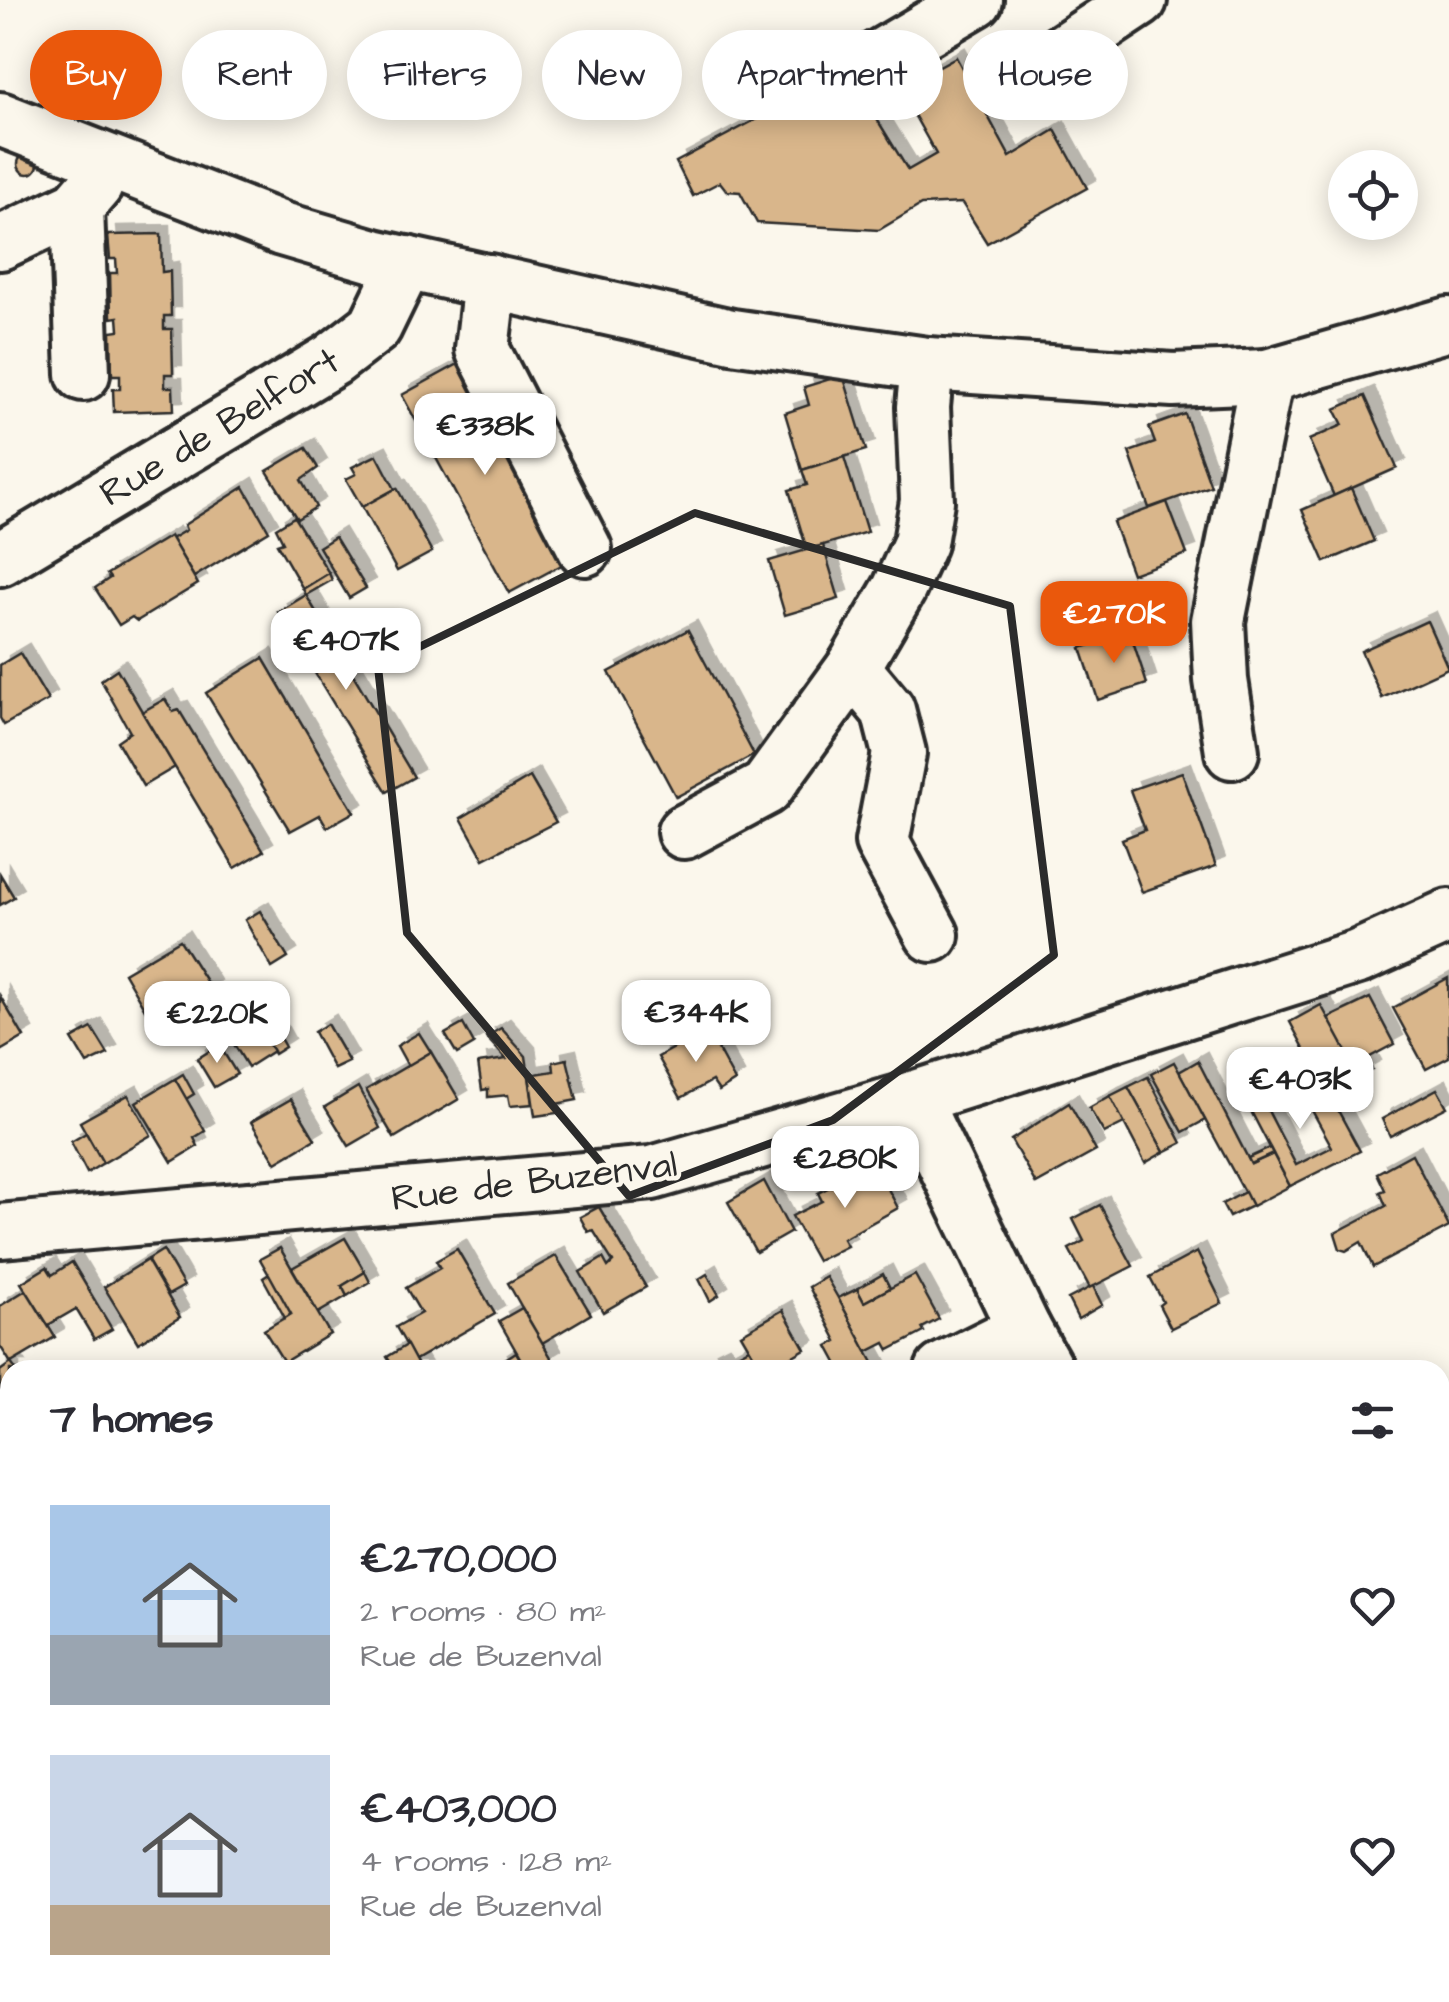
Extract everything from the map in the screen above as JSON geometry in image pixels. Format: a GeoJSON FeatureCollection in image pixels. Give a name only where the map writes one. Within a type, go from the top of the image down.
{"type":"FeatureCollection","features":[{"type":"Feature","properties":{"kind":"street"},"geometry":{"type":"LineString","coordinates":[[926,30],[976,0]]}},
{"type":"Feature","properties":{"kind":"street"},"geometry":{"type":"LineString","coordinates":[[1095,30],[1140,0]]}},
{"type":"Feature","properties":{"kind":"street"},"geometry":{"type":"LineString","coordinates":[[0,119],[282,230],[406,263],[732,336],[927,364],[1174,380],[1267,376],[1445,336]]}},
{"type":"Feature","properties":{"kind":"street"},"geometry":{"type":"LineString","coordinates":[[0,243],[77,207],[114,166]]}},
{"type":"Feature","properties":{"kind":"street"},"geometry":{"type":"LineString","coordinates":[[77,207],[83,374]]}},
{"type":"Feature","properties":{"kind":"street","name":"Rue de Belfort"},"geometry":{"type":"LineString","coordinates":[[0,559],[332,360],[375,327],[406,263]]}},
{"type":"Feature","properties":{"kind":"street"},"geometry":{"type":"LineString","coordinates":[[490,281],[482,350],[585,548]]}},
{"type":"Feature","properties":{"kind":"street"},"geometry":{"type":"LineString","coordinates":[[684,832],[766,788],[852,668],[899,589],[920,543],[927,501],[923,407],[927,364]]}},
{"type":"Feature","properties":{"kind":"street"},"geometry":{"type":"LineString","coordinates":[[1232,752],[1220,680],[1218,622],[1267,376]]}},
{"type":"Feature","properties":{"kind":"street"},"geometry":{"type":"LineString","coordinates":[[852,668],[888,710],[898,753],[882,842],[932,935]]}},
{"type":"Feature","properties":{"kind":"street","name":"Rue de Buzenval"},"geometry":{"type":"LineString","coordinates":[[0,1232],[652,1174],[913,1098],[1358,956],[1449,916]]}},
{"type":"Feature","properties":{"kind":"street"},"geometry":{"type":"LineString","coordinates":[[913,1098],[1036,1350],[989,1360]]}},
{"type":"Feature","properties":{"kind":"highlighted area"},"geometry":{"type":"Polygon","coordinates":[[[695,513],[1010,606],[1054,955],[833,1120],[629,1196],[407,933],[378,667],[695,513]]]}},
{"type":"Feature","properties":{"kind":"building"},"geometry":{"type":"Polygon","coordinates":[[[956,57],[963,70],[963,120],[990,120],[1010,157],[1055,130],[1087,188],[987,243],[962,203],[921,205],[879,230],[757,223],[740,192],[727,191],[720,182],[693,196],[676,162],[755,120],[877,120],[908,170],[936,154],[917,120],[943,120],[943,64],[956,57]]]}},
{"type":"Feature","properties":{"kind":"building"},"geometry":{"type":"Polygon","coordinates":[[[24,154],[32,154],[38,164],[32,174],[24,174],[18,168],[18,160],[24,154]]]}},
{"type":"Feature","properties":{"kind":"building"},"geometry":{"type":"Polygon","coordinates":[[[161,234],[162,272],[170,271],[171,316],[164,316],[164,329],[172,329],[173,374],[165,374],[165,387],[173,387],[174,410],[114,412],[113,389],[120,389],[120,375],[112,375],[111,331],[119,330],[118,317],[111,318],[110,273],[117,273],[116,259],[110,259],[108,235],[161,234]]]}},
{"type":"Feature","properties":{"kind":"building"},"geometry":{"type":"Polygon","coordinates":[[[462,362],[569,561],[509,593],[402,395],[462,362]]]}},
{"type":"Feature","properties":{"kind":"building"},"geometry":{"type":"Polygon","coordinates":[[[843,375],[866,450],[802,470],[785,413],[809,405],[804,387],[843,375]]]}},
{"type":"Feature","properties":{"kind":"building"},"geometry":{"type":"Polygon","coordinates":[[[1365,396],[1397,468],[1334,496],[1309,440],[1343,425],[1335,409],[1365,396]]]}},
{"type":"Feature","properties":{"kind":"building"},"geometry":{"type":"Polygon","coordinates":[[[1185,414],[1211,486],[1149,508],[1129,452],[1155,443],[1149,427],[1185,414]]]}},
{"type":"Feature","properties":{"kind":"building"},"geometry":{"type":"Polygon","coordinates":[[[306,448],[318,468],[301,480],[316,507],[297,519],[267,471],[306,448]]]}},
{"type":"Feature","properties":{"kind":"building"},"geometry":{"type":"Polygon","coordinates":[[[377,455],[395,489],[362,507],[346,479],[356,474],[352,467],[377,455]]]}},
{"type":"Feature","properties":{"kind":"building"},"geometry":{"type":"Polygon","coordinates":[[[844,457],[867,532],[807,550],[789,490],[807,485],[802,470],[844,457]]]}},
{"type":"Feature","properties":{"kind":"building"},"geometry":{"type":"Polygon","coordinates":[[[244,487],[269,531],[194,577],[171,539],[186,530],[184,525],[244,487]]]}},
{"type":"Feature","properties":{"kind":"building"},"geometry":{"type":"Polygon","coordinates":[[[397,488],[432,552],[397,571],[362,507],[397,488]]]}},
{"type":"Feature","properties":{"kind":"building"},"geometry":{"type":"Polygon","coordinates":[[[1351,488],[1374,541],[1325,562],[1302,510],[1351,488]]]}},
{"type":"Feature","properties":{"kind":"building"},"geometry":{"type":"Polygon","coordinates":[[[1167,502],[1187,554],[1132,574],[1113,522],[1167,502]]]}},
{"type":"Feature","properties":{"kind":"building"},"geometry":{"type":"Polygon","coordinates":[[[294,517],[329,573],[303,589],[277,544],[283,542],[276,528],[294,517]]]}},
{"type":"Feature","properties":{"kind":"building"},"geometry":{"type":"Polygon","coordinates":[[[170,536],[198,584],[137,621],[132,617],[119,625],[95,588],[110,578],[107,574],[170,536]]]}},
{"type":"Feature","properties":{"kind":"building"},"geometry":{"type":"Polygon","coordinates":[[[335,537],[366,588],[349,598],[319,547],[335,537]]]}},
{"type":"Feature","properties":{"kind":"building"},"geometry":{"type":"Polygon","coordinates":[[[823,545],[839,599],[785,615],[769,561],[823,545]]]}},
{"type":"Feature","properties":{"kind":"building"},"geometry":{"type":"Polygon","coordinates":[[[329,573],[332,580],[306,595],[303,589],[329,573]]]}},
{"type":"Feature","properties":{"kind":"building"},"geometry":{"type":"Polygon","coordinates":[[[306,595],[414,777],[387,792],[278,612],[306,595]]]}},
{"type":"Feature","properties":{"kind":"building"},"geometry":{"type":"Polygon","coordinates":[[[1427,621],[1448,668],[1382,698],[1361,651],[1427,621]]]}},
{"type":"Feature","properties":{"kind":"building"},"geometry":{"type":"Polygon","coordinates":[[[688,630],[754,755],[676,797],[609,672],[688,630]]]}},
{"type":"Feature","properties":{"kind":"building"},"geometry":{"type":"Polygon","coordinates":[[[1130,632],[1147,684],[1098,700],[1081,648],[1130,632]]]}},
{"type":"Feature","properties":{"kind":"building"},"geometry":{"type":"Polygon","coordinates":[[[20,653],[48,700],[4,725],[0,718],[0,665],[20,653]]]}},
{"type":"Feature","properties":{"kind":"building"},"geometry":{"type":"Polygon","coordinates":[[[263,658],[354,812],[327,827],[320,815],[290,831],[206,693],[263,658]]]}},
{"type":"Feature","properties":{"kind":"building"},"geometry":{"type":"Polygon","coordinates":[[[117,669],[175,767],[143,786],[117,741],[130,732],[101,680],[117,669]]]}},
{"type":"Feature","properties":{"kind":"building"},"geometry":{"type":"Polygon","coordinates":[[[165,699],[173,712],[179,710],[264,851],[235,868],[142,712],[165,699]]]}},
{"type":"Feature","properties":{"kind":"building"},"geometry":{"type":"Polygon","coordinates":[[[1182,772],[1216,866],[1142,892],[1122,839],[1145,830],[1130,790],[1182,772]]]}},
{"type":"Feature","properties":{"kind":"building"},"geometry":{"type":"Polygon","coordinates":[[[530,777],[556,822],[484,859],[461,818],[530,777]]]}},
{"type":"Feature","properties":{"kind":"building"},"geometry":{"type":"Polygon","coordinates":[[[0,874],[14,897],[0,905],[0,874]]]}},
{"type":"Feature","properties":{"kind":"building"},"geometry":{"type":"Polygon","coordinates":[[[260,911],[288,958],[272,968],[245,920],[260,911]]]}},
{"type":"Feature","properties":{"kind":"building"},"geometry":{"type":"Polygon","coordinates":[[[180,940],[211,989],[194,1004],[154,1025],[124,973],[180,940]]]}},
{"type":"Feature","properties":{"kind":"building"},"geometry":{"type":"Polygon","coordinates":[[[1448,978],[1449,1057],[1426,1069],[1393,1008],[1448,978]]]}},
{"type":"Feature","properties":{"kind":"building"},"geometry":{"type":"Polygon","coordinates":[[[0,996],[24,1037],[0,1051],[0,996]]]}},
{"type":"Feature","properties":{"kind":"building"},"geometry":{"type":"Polygon","coordinates":[[[1370,998],[1394,1044],[1353,1066],[1328,1018],[1370,998]]]}},
{"type":"Feature","properties":{"kind":"building"},"geometry":{"type":"Polygon","coordinates":[[[1321,1005],[1351,1060],[1319,1076],[1290,1022],[1321,1005]]]}},
{"type":"Feature","properties":{"kind":"building"},"geometry":{"type":"Polygon","coordinates":[[[271,1022],[285,1047],[274,1054],[259,1029],[271,1022]]]}},
{"type":"Feature","properties":{"kind":"building"},"geometry":{"type":"Polygon","coordinates":[[[256,1023],[273,1051],[248,1067],[230,1038],[256,1023]]]}},
{"type":"Feature","properties":{"kind":"building"},"geometry":{"type":"Polygon","coordinates":[[[327,1024],[349,1062],[334,1069],[314,1032],[327,1024]]]}},
{"type":"Feature","properties":{"kind":"building"},"geometry":{"type":"Polygon","coordinates":[[[463,1024],[474,1044],[457,1054],[445,1034],[463,1024]]]}},
{"type":"Feature","properties":{"kind":"building"},"geometry":{"type":"Polygon","coordinates":[[[92,1028],[108,1054],[87,1064],[72,1039],[92,1028]]]}},
{"type":"Feature","properties":{"kind":"building"},"geometry":{"type":"Polygon","coordinates":[[[501,1028],[526,1056],[533,1104],[510,1106],[508,1095],[488,1097],[488,1089],[482,1090],[478,1063],[506,1059],[486,1037],[501,1028]]]}},
{"type":"Feature","properties":{"kind":"building"},"geometry":{"type":"Polygon","coordinates":[[[707,1030],[735,1081],[719,1091],[712,1081],[681,1098],[658,1057],[707,1030]]]}},
{"type":"Feature","properties":{"kind":"building"},"geometry":{"type":"Polygon","coordinates":[[[419,1033],[431,1052],[408,1066],[397,1046],[419,1033]]]}},
{"type":"Feature","properties":{"kind":"building"},"geometry":{"type":"Polygon","coordinates":[[[219,1045],[237,1074],[214,1087],[197,1059],[219,1045]]]}},
{"type":"Feature","properties":{"kind":"building"},"geometry":{"type":"Polygon","coordinates":[[[431,1052],[459,1099],[394,1138],[366,1090],[431,1052]]]}},
{"type":"Feature","properties":{"kind":"building"},"geometry":{"type":"Polygon","coordinates":[[[1366,1058],[1372,1069],[1359,1076],[1353,1066],[1366,1058]]]}},
{"type":"Feature","properties":{"kind":"building"},"geometry":{"type":"Polygon","coordinates":[[[567,1059],[577,1100],[556,1104],[557,1113],[535,1116],[529,1075],[554,1071],[553,1062],[567,1059]]]}},
{"type":"Feature","properties":{"kind":"building"},"geometry":{"type":"Polygon","coordinates":[[[1198,1061],[1251,1164],[1273,1154],[1290,1186],[1252,1206],[1179,1072],[1198,1061]]]}},
{"type":"Feature","properties":{"kind":"building"},"geometry":{"type":"Polygon","coordinates":[[[1174,1062],[1205,1120],[1183,1132],[1151,1074],[1174,1062]]]}},
{"type":"Feature","properties":{"kind":"building"},"geometry":{"type":"Polygon","coordinates":[[[1245,1066],[1296,1165],[1332,1147],[1308,1103],[1328,1092],[1360,1151],[1290,1186],[1231,1073],[1245,1066]]]}},
{"type":"Feature","properties":{"kind":"building"},"geometry":{"type":"Polygon","coordinates":[[[183,1074],[194,1094],[186,1099],[175,1079],[183,1074]]]}},
{"type":"Feature","properties":{"kind":"building"},"geometry":{"type":"Polygon","coordinates":[[[1148,1077],[1182,1143],[1164,1152],[1128,1087],[1148,1077]]]}},
{"type":"Feature","properties":{"kind":"building"},"geometry":{"type":"Polygon","coordinates":[[[175,1079],[205,1131],[194,1138],[198,1146],[172,1162],[136,1102],[175,1079]]]}},
{"type":"Feature","properties":{"kind":"building"},"geometry":{"type":"Polygon","coordinates":[[[358,1087],[380,1128],[349,1146],[325,1107],[358,1087]]]}},
{"type":"Feature","properties":{"kind":"building"},"geometry":{"type":"Polygon","coordinates":[[[1128,1087],[1164,1152],[1145,1163],[1110,1096],[1128,1087]]]}},
{"type":"Feature","properties":{"kind":"building"},"geometry":{"type":"Polygon","coordinates":[[[1437,1089],[1447,1107],[1390,1136],[1382,1119],[1437,1089]]]}},
{"type":"Feature","properties":{"kind":"building"},"geometry":{"type":"Polygon","coordinates":[[[128,1095],[151,1135],[103,1163],[80,1122],[128,1095]]]}},
{"type":"Feature","properties":{"kind":"building"},"geometry":{"type":"Polygon","coordinates":[[[1110,1096],[1124,1123],[1104,1133],[1089,1108],[1110,1096]]]}},
{"type":"Feature","properties":{"kind":"building"},"geometry":{"type":"Polygon","coordinates":[[[291,1099],[315,1139],[276,1162],[251,1122],[291,1099]]]}},
{"type":"Feature","properties":{"kind":"building"},"geometry":{"type":"Polygon","coordinates":[[[1069,1103],[1096,1151],[1036,1184],[1011,1140],[1069,1103]]]}},
{"type":"Feature","properties":{"kind":"building"},"geometry":{"type":"Polygon","coordinates":[[[86,1133],[103,1163],[87,1173],[71,1142],[86,1133]]]}},
{"type":"Feature","properties":{"kind":"building"},"geometry":{"type":"Polygon","coordinates":[[[1270,1148],[1273,1154],[1251,1164],[1248,1158],[1270,1148]]]}},
{"type":"Feature","properties":{"kind":"building"},"geometry":{"type":"Polygon","coordinates":[[[1412,1154],[1449,1227],[1373,1267],[1361,1242],[1346,1251],[1340,1249],[1335,1233],[1386,1206],[1380,1192],[1385,1190],[1377,1173],[1412,1154]]]}},
{"type":"Feature","properties":{"kind":"building"},"geometry":{"type":"Polygon","coordinates":[[[872,1159],[875,1164],[839,1183],[836,1177],[872,1159]]]}},
{"type":"Feature","properties":{"kind":"building"},"geometry":{"type":"Polygon","coordinates":[[[875,1164],[898,1208],[843,1239],[847,1246],[817,1261],[792,1216],[822,1201],[818,1193],[875,1164]]]}},
{"type":"Feature","properties":{"kind":"building"},"geometry":{"type":"Polygon","coordinates":[[[764,1181],[791,1232],[756,1252],[728,1202],[764,1181]]]}},
{"type":"Feature","properties":{"kind":"building"},"geometry":{"type":"Polygon","coordinates":[[[1245,1192],[1252,1206],[1229,1217],[1222,1204],[1245,1192]]]}},
{"type":"Feature","properties":{"kind":"building"},"geometry":{"type":"Polygon","coordinates":[[[1100,1205],[1133,1266],[1090,1288],[1069,1249],[1084,1241],[1073,1219],[1100,1205]]]}},
{"type":"Feature","properties":{"kind":"building"},"geometry":{"type":"Polygon","coordinates":[[[599,1207],[646,1287],[603,1312],[580,1272],[603,1258],[608,1267],[613,1262],[580,1217],[599,1207]]]}},
{"type":"Feature","properties":{"kind":"building"},"geometry":{"type":"Polygon","coordinates":[[[345,1238],[365,1272],[342,1286],[347,1296],[318,1313],[292,1268],[345,1238]]]}},
{"type":"Feature","properties":{"kind":"building"},"geometry":{"type":"Polygon","coordinates":[[[280,1248],[330,1334],[287,1360],[283,1360],[264,1330],[291,1314],[260,1259],[280,1248]]]}},
{"type":"Feature","properties":{"kind":"building"},"geometry":{"type":"Polygon","coordinates":[[[457,1249],[495,1314],[415,1360],[396,1327],[421,1313],[406,1288],[440,1268],[436,1261],[457,1249]]]}},
{"type":"Feature","properties":{"kind":"building"},"geometry":{"type":"Polygon","coordinates":[[[163,1250],[184,1286],[168,1295],[147,1260],[163,1250]]]}},
{"type":"Feature","properties":{"kind":"building"},"geometry":{"type":"Polygon","coordinates":[[[1197,1252],[1222,1303],[1171,1328],[1150,1277],[1197,1252]]]}},
{"type":"Feature","properties":{"kind":"building"},"geometry":{"type":"Polygon","coordinates":[[[556,1256],[591,1314],[542,1343],[508,1283],[556,1256]]]}},
{"type":"Feature","properties":{"kind":"building"},"geometry":{"type":"Polygon","coordinates":[[[147,1260],[180,1317],[138,1343],[104,1287],[147,1260]]]}},
{"type":"Feature","properties":{"kind":"building"},"geometry":{"type":"Polygon","coordinates":[[[72,1262],[112,1329],[94,1339],[76,1309],[48,1325],[21,1283],[47,1267],[52,1275],[72,1262]]]}},
{"type":"Feature","properties":{"kind":"building"},"geometry":{"type":"Polygon","coordinates":[[[365,1272],[370,1282],[347,1296],[342,1286],[365,1272]]]}},
{"type":"Feature","properties":{"kind":"building"},"geometry":{"type":"Polygon","coordinates":[[[269,1274],[291,1314],[285,1318],[263,1278],[269,1274]]]}},
{"type":"Feature","properties":{"kind":"building"},"geometry":{"type":"Polygon","coordinates":[[[707,1274],[719,1295],[710,1301],[699,1279],[707,1274]]]}},
{"type":"Feature","properties":{"kind":"building"},"geometry":{"type":"Polygon","coordinates":[[[883,1274],[890,1288],[864,1302],[857,1289],[883,1274]]]}},
{"type":"Feature","properties":{"kind":"building"},"geometry":{"type":"Polygon","coordinates":[[[915,1275],[939,1319],[922,1328],[924,1332],[889,1350],[885,1343],[867,1352],[838,1298],[857,1289],[864,1302],[915,1275]]]}},
{"type":"Feature","properties":{"kind":"building"},"geometry":{"type":"Polygon","coordinates":[[[826,1277],[872,1360],[836,1360],[828,1346],[837,1341],[809,1287],[826,1277]]]}},
{"type":"Feature","properties":{"kind":"building"},"geometry":{"type":"Polygon","coordinates":[[[1093,1286],[1102,1305],[1078,1319],[1068,1299],[1093,1286]]]}},
{"type":"Feature","properties":{"kind":"building"},"geometry":{"type":"Polygon","coordinates":[[[26,1290],[55,1337],[16,1360],[9,1360],[0,1346],[0,1306],[26,1290]]]}},
{"type":"Feature","properties":{"kind":"building"},"geometry":{"type":"Polygon","coordinates":[[[522,1308],[552,1359],[521,1360],[499,1321],[522,1308]]]}},
{"type":"Feature","properties":{"kind":"building"},"geometry":{"type":"Polygon","coordinates":[[[783,1310],[805,1349],[786,1360],[756,1360],[741,1334],[783,1310]]]}},
{"type":"Feature","properties":{"kind":"building"},"geometry":{"type":"Polygon","coordinates":[[[407,1345],[415,1360],[389,1360],[387,1357],[407,1345]]]}},
{"type":"Feature","properties":{"kind":"building"},"geometry":{"type":"Polygon","coordinates":[[[749,1348],[756,1360],[727,1360],[749,1348]]]}},
{"type":"Feature","properties":{"kind":"building"},"geometry":{"type":"Polygon","coordinates":[[[516,1352],[520,1360],[504,1360],[516,1352]]]}}]}
